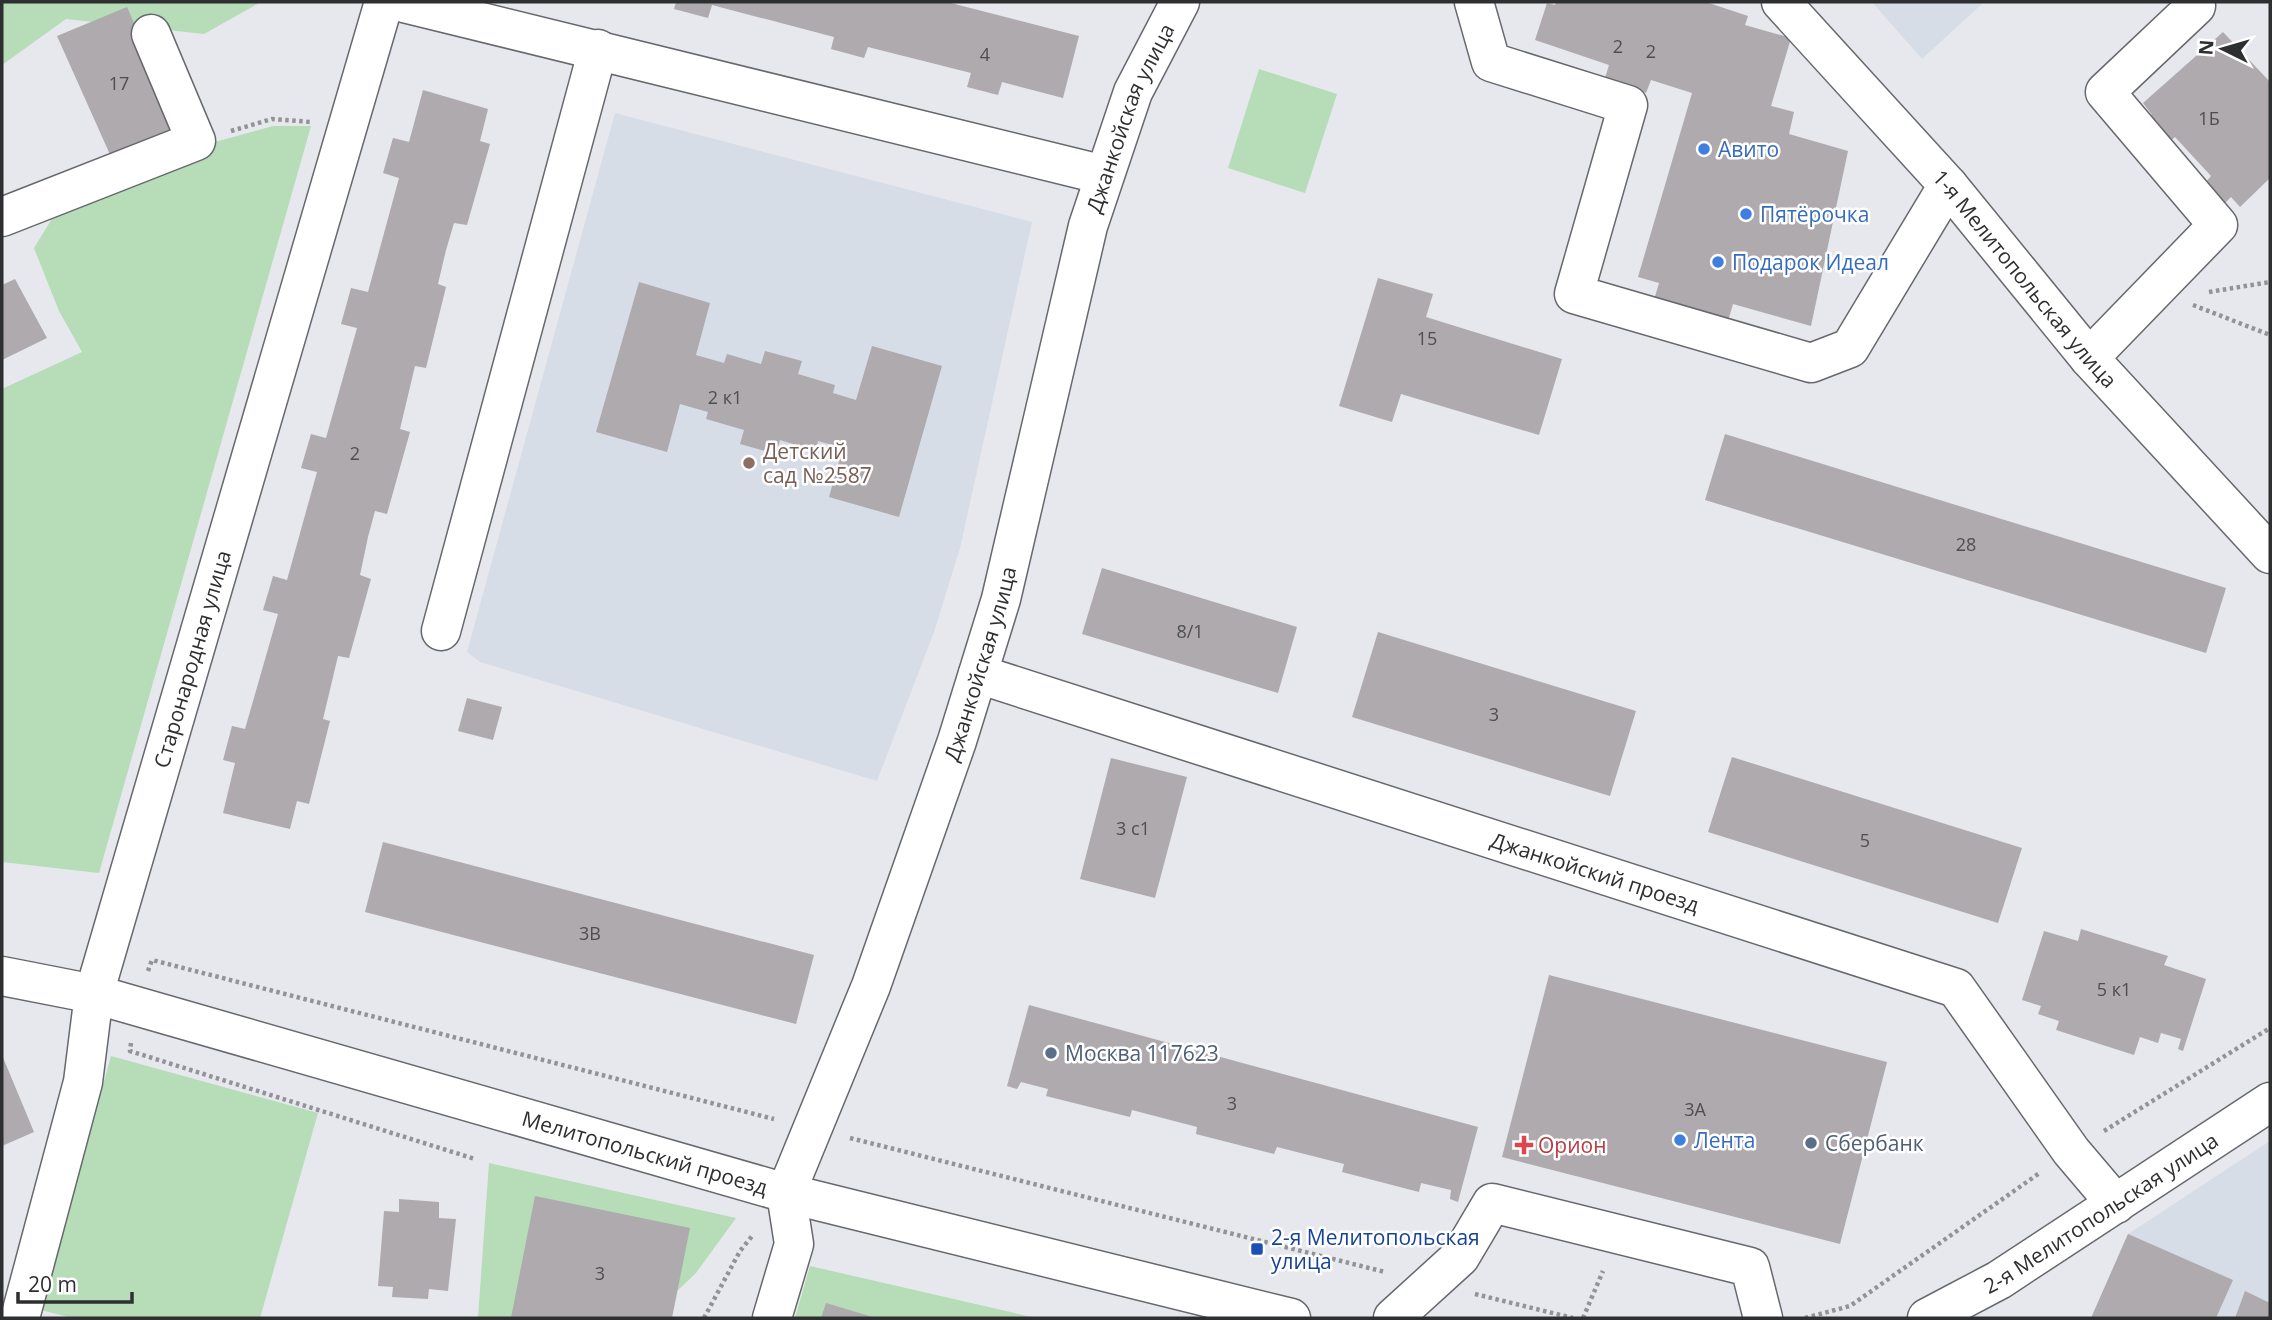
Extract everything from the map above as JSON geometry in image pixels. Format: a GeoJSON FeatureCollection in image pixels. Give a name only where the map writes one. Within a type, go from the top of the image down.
{"type":"FeatureCollection","features":[{"type":"Feature","properties":{"kind":"street","name":"Старонародная улица"},"geometry":{"type":"LineString","coordinates":[[20,1318],[83,1082],[94,994],[384,2]]}},
{"type":"Feature","properties":{"kind":"street"},"geometry":{"type":"LineString","coordinates":[[400,2],[1104,175]]}},
{"type":"Feature","properties":{"kind":"street","name":"Джанкойская улица"},"geometry":{"type":"LineString","coordinates":[[786,1194],[871,986],[978,674],[1001,599],[1088,226],[1133,92],[1180,2]]}},
{"type":"Feature","properties":{"kind":"street"},"geometry":{"type":"LineString","coordinates":[[1474,2],[1492,62],[1628,105],[1574,294],[1811,363],[1850,348],[1948,185]]}},
{"type":"Feature","properties":{"kind":"street","name":"1-я Мелитопольская улица"},"geometry":{"type":"LineString","coordinates":[[1781,2],[1948,185],[2089,358],[2270,554]]}},
{"type":"Feature","properties":{"kind":"street"},"geometry":{"type":"LineString","coordinates":[[2089,358],[2218,225],[2105,92],[2196,6]]}},
{"type":"Feature","properties":{"kind":"street"},"geometry":{"type":"LineString","coordinates":[[2,217],[196,141],[151,34]]}},
{"type":"Feature","properties":{"kind":"street"},"geometry":{"type":"LineString","coordinates":[[441,631],[598,49]]}},
{"type":"Feature","properties":{"kind":"street","name":"Джанкойский проезд"},"geometry":{"type":"LineString","coordinates":[[978,674],[1956,988],[2071,1151],[2116,1204]]}},
{"type":"Feature","properties":{"kind":"street","name":"Мелитопольский проезд"},"geometry":{"type":"LineString","coordinates":[[2,976],[94,994],[786,1194],[1291,1318]]}},
{"type":"Feature","properties":{"kind":"street","name":"2-я Мелитопольская улица"},"geometry":{"type":"LineString","coordinates":[[1927,1318],[1999,1280],[2270,1102]]}},
{"type":"Feature","properties":{"kind":"street"},"geometry":{"type":"LineString","coordinates":[[772,1318],[794,1244],[786,1194]]}},
{"type":"Feature","properties":{"kind":"street"},"geometry":{"type":"LineString","coordinates":[[1393,1318],[1460,1257],[1492,1203],[1750,1267],[1763,1318]]}},
{"type":"Feature","properties":{"kind":"path"},"geometry":{"type":"LineString","coordinates":[[196,141],[272,120],[350,125]]}},
{"type":"Feature","properties":{"kind":"path"},"geometry":{"type":"LineString","coordinates":[[2187,302],[2270,335]]}},
{"type":"Feature","properties":{"kind":"path"},"geometry":{"type":"LineString","coordinates":[[1805,1318],[1850,1306],[2071,1151],[2270,1028]]}},
{"type":"Feature","properties":{"kind":"path"},"geometry":{"type":"LineString","coordinates":[[677,1095],[785,1122]]}},
{"type":"Feature","properties":{"kind":"path"},"geometry":{"type":"LineString","coordinates":[[840,1136],[1396,1274]]}},
{"type":"Feature","properties":{"kind":"path"},"geometry":{"type":"LineString","coordinates":[[704,1318],[740,1251],[786,1194]]}},
{"type":"Feature","properties":{"kind":"path"},"geometry":{"type":"LineString","coordinates":[[1583,1318],[1618,1234]]}},
{"type":"Feature","properties":{"kind":"path"},"geometry":{"type":"LineString","coordinates":[[1464,1291],[1573,1318]]}},
{"type":"Feature","properties":{"kind":"shaded area"},"geometry":{"type":"Polygon","coordinates":[[[1872,2],[1984,2],[1922,59],[1872,2]]]}},
{"type":"Feature","properties":{"kind":"shaded area","name":"Детский сад №2587"},"geometry":{"type":"Polygon","coordinates":[[[615,113],[1032,222],[960,548],[934,632],[877,781],[480,662],[467,652],[615,113]]]}},
{"type":"Feature","properties":{"kind":"shaded area"},"geometry":{"type":"Polygon","coordinates":[[[2270,1141],[2270,1318],[2091,1318],[2128,1234],[2270,1141]]]}},
{"type":"Feature","properties":{"kind":"green space"},"geometry":{"type":"Polygon","coordinates":[[[2,2],[261,2],[204,34],[66,19],[2,65],[2,2]]]}},
{"type":"Feature","properties":{"kind":"green space"},"geometry":{"type":"Polygon","coordinates":[[[1259,69],[1337,94],[1305,193],[1228,168],[1259,69]]]}},
{"type":"Feature","properties":{"kind":"green space"},"geometry":{"type":"Polygon","coordinates":[[[273,126],[311,126],[99,873],[2,862],[2,389],[82,352],[59,311],[34,248],[61,204],[193,148],[273,126]]]}},
{"type":"Feature","properties":{"kind":"green space"},"geometry":{"type":"Polygon","coordinates":[[[111,1056],[318,1113],[260,1318],[72,1318],[41,1310],[111,1056]]]}},
{"type":"Feature","properties":{"kind":"green space"},"geometry":{"type":"Polygon","coordinates":[[[489,1163],[736,1218],[696,1273],[649,1318],[478,1318],[489,1163]]]}},
{"type":"Feature","properties":{"kind":"green space"},"geometry":{"type":"Polygon","coordinates":[[[810,1266],[1036,1318],[795,1318],[810,1266]]]}},
{"type":"Feature","properties":{"kind":"building"},"geometry":{"type":"Polygon","coordinates":[[[676,2],[947,2],[1079,36],[1063,98],[1002,82],[998,95],[967,87],[971,73],[868,47],[864,58],[831,49],[834,37],[712,5],[708,18],[674,9],[676,2]]]}},
{"type":"Feature","properties":{"kind":"building"},"geometry":{"type":"Polygon","coordinates":[[[1556,2],[1706,2],[1748,16],[1745,25],[1791,38],[1771,106],[1794,112],[1789,134],[1848,151],[1811,326],[1733,304],[1728,321],[1654,300],[1659,283],[1638,277],[1692,93],[1651,80],[1646,93],[1605,78],[1609,65],[1535,40],[1547,3],[1555,5],[1556,2]]]}},
{"type":"Feature","properties":{"kind":"building"},"geometry":{"type":"Polygon","coordinates":[[[127,7],[180,130],[112,159],[57,36],[127,7]]]}},
{"type":"Feature","properties":{"kind":"building"},"geometry":{"type":"Polygon","coordinates":[[[2223,32],[2270,82],[2270,178],[2240,207],[2231,197],[2225,203],[2205,183],[2211,176],[2175,137],[2166,145],[2145,122],[2152,115],[2143,103],[2223,32]]]}},
{"type":"Feature","properties":{"kind":"building"},"geometry":{"type":"Polygon","coordinates":[[[423,90],[488,109],[480,141],[490,144],[467,225],[454,223],[446,250],[438,284],[446,287],[426,368],[415,366],[400,429],[410,432],[387,514],[375,511],[368,537],[360,575],[371,579],[349,658],[338,656],[323,719],[330,721],[309,804],[297,801],[290,829],[223,813],[235,763],[223,760],[232,726],[245,729],[278,614],[263,610],[273,576],[287,580],[317,472],[301,468],[311,434],[326,438],[357,328],[341,324],[351,288],[368,292],[399,178],[383,173],[393,138],[409,142],[423,90]]]}},
{"type":"Feature","properties":{"kind":"building"},"geometry":{"type":"Polygon","coordinates":[[[1378,278],[1433,294],[1426,317],[1562,359],[1539,435],[1401,394],[1392,422],[1339,406],[1378,278]]]}},
{"type":"Feature","properties":{"kind":"building"},"geometry":{"type":"Polygon","coordinates":[[[15,279],[47,338],[2,360],[2,285],[15,279]]]}},
{"type":"Feature","properties":{"kind":"building"},"geometry":{"type":"Polygon","coordinates":[[[639,282],[710,303],[696,355],[724,363],[727,354],[761,364],[765,351],[802,361],[798,374],[835,385],[833,393],[856,400],[872,346],[942,366],[899,517],[829,497],[843,448],[818,441],[816,451],[780,440],[776,454],[740,444],[744,430],[706,419],[708,412],[680,404],[667,452],[596,432],[639,282]]]}},
{"type":"Feature","properties":{"kind":"building"},"geometry":{"type":"Polygon","coordinates":[[[1725,434],[2226,588],[2206,653],[1705,500],[1725,434]]]}},
{"type":"Feature","properties":{"kind":"building"},"geometry":{"type":"Polygon","coordinates":[[[1102,568],[1297,627],[1278,693],[1082,634],[1102,568]]]}},
{"type":"Feature","properties":{"kind":"building"},"geometry":{"type":"Polygon","coordinates":[[[1378,632],[1636,711],[1610,796],[1352,717],[1378,632]]]}},
{"type":"Feature","properties":{"kind":"building"},"geometry":{"type":"Polygon","coordinates":[[[467,698],[502,707],[493,740],[458,731],[467,698]]]}},
{"type":"Feature","properties":{"kind":"building"},"geometry":{"type":"Polygon","coordinates":[[[1732,757],[2022,848],[1998,923],[1708,832],[1732,757]]]}},
{"type":"Feature","properties":{"kind":"building"},"geometry":{"type":"Polygon","coordinates":[[[1111,758],[1187,777],[1155,898],[1080,879],[1111,758]]]}},
{"type":"Feature","properties":{"kind":"building"},"geometry":{"type":"Polygon","coordinates":[[[383,842],[814,955],[796,1024],[365,912],[383,842]]]}},
{"type":"Feature","properties":{"kind":"building"},"geometry":{"type":"Polygon","coordinates":[[[2081,929],[2168,956],[2164,965],[2206,979],[2183,1051],[2178,1049],[2181,1039],[2161,1033],[2158,1043],[2140,1037],[2134,1055],[2056,1030],[2059,1021],[2038,1014],[2041,1006],[2022,1000],[2044,931],[2078,941],[2081,929]]]}},
{"type":"Feature","properties":{"kind":"building"},"geometry":{"type":"Polygon","coordinates":[[[1549,975],[1887,1062],[1840,1244],[1502,1157],[1549,975]]]}},
{"type":"Feature","properties":{"kind":"building"},"geometry":{"type":"Polygon","coordinates":[[[1029,1005],[1478,1127],[1458,1202],[1450,1199],[1451,1190],[1421,1183],[1419,1192],[1342,1172],[1344,1164],[1277,1147],[1274,1154],[1196,1134],[1197,1127],[1132,1110],[1130,1117],[1046,1096],[1048,1089],[1021,1082],[1017,1089],[1007,1086],[1029,1005]]]}},
{"type":"Feature","properties":{"kind":"building"},"geometry":{"type":"Polygon","coordinates":[[[2,1055],[34,1132],[2,1146],[2,1055]]]}},
{"type":"Feature","properties":{"kind":"building"},"geometry":{"type":"Polygon","coordinates":[[[535,1196],[690,1228],[672,1318],[511,1318],[535,1196]]]}},
{"type":"Feature","properties":{"kind":"building"},"geometry":{"type":"Polygon","coordinates":[[[399,1199],[439,1202],[439,1218],[456,1219],[448,1291],[429,1289],[428,1299],[392,1297],[393,1287],[378,1286],[384,1211],[399,1212],[399,1199]]]}},
{"type":"Feature","properties":{"kind":"building"},"geometry":{"type":"Polygon","coordinates":[[[2128,1234],[2233,1280],[2216,1318],[2091,1318],[2128,1234]]]}},
{"type":"Feature","properties":{"kind":"building"},"geometry":{"type":"Polygon","coordinates":[[[2245,1291],[2270,1303],[2270,1318],[2235,1318],[2245,1291]]]}},
{"type":"Feature","properties":{"kind":"building"},"geometry":{"type":"Polygon","coordinates":[[[826,1303],[876,1318],[821,1318],[826,1303]]]}},
{"type":"Feature","properties":{"kind":"place","name":"Авито"},"geometry":{"type":"Point","coordinates":[1704,149]}},
{"type":"Feature","properties":{"kind":"place","name":"Пятёрочка"},"geometry":{"type":"Point","coordinates":[1746,214]}},
{"type":"Feature","properties":{"kind":"place","name":"Подарок Идеал"},"geometry":{"type":"Point","coordinates":[1718,262]}},
{"type":"Feature","properties":{"kind":"place","name":"Детский сад №2587"},"geometry":{"type":"Point","coordinates":[749,463]}},
{"type":"Feature","properties":{"kind":"place","name":"Москва 117623"},"geometry":{"type":"Point","coordinates":[1051,1053]}},
{"type":"Feature","properties":{"kind":"place","name":"Лента"},"geometry":{"type":"Point","coordinates":[1680,1140]}},
{"type":"Feature","properties":{"kind":"place","name":"Сбербанк"},"geometry":{"type":"Point","coordinates":[1811,1143]}},
{"type":"Feature","properties":{"kind":"place","name":"Орион"},"geometry":{"type":"Point","coordinates":[1524,1145]}},
{"type":"Feature","properties":{"kind":"place","name":"2-я Мелитопольская улица"},"geometry":{"type":"Point","coordinates":[1257,1249]}}]}
